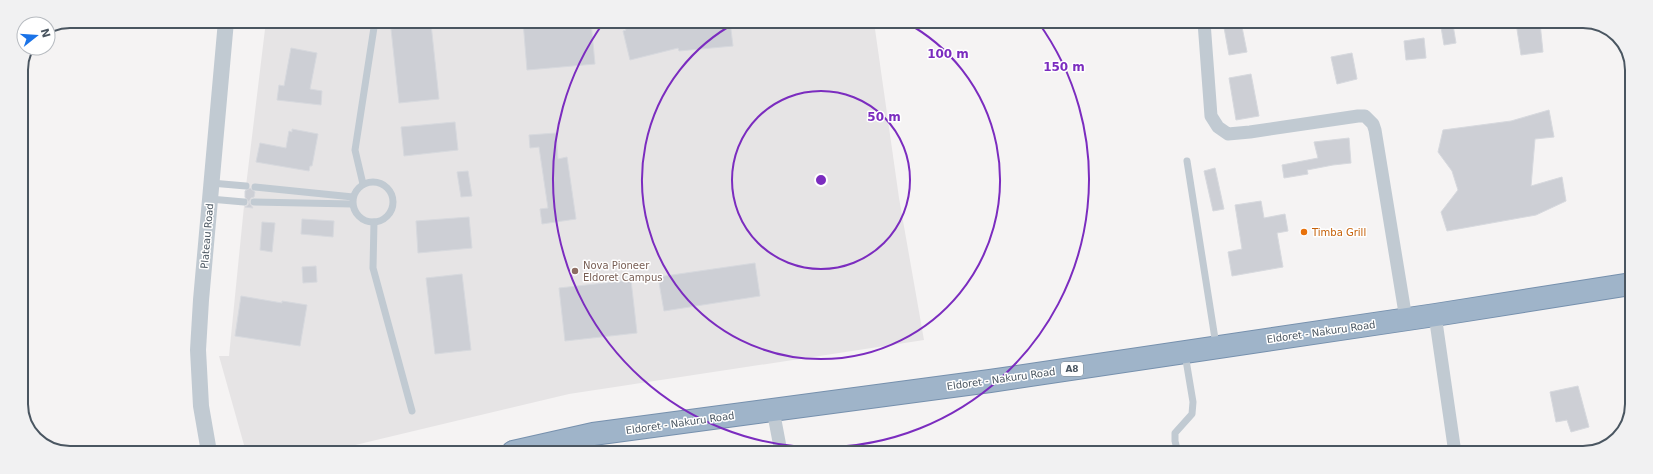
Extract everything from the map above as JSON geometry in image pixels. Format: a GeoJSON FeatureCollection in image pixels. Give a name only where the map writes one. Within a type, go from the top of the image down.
{"type":"FeatureCollection","features":[{"type":"Feature","properties":{"kind":"highway","name":"Eldoret - Nakuru Road"},"geometry":{"type":"LineString","coordinates":[[540,446],[593,434],[990,381],[1435,315],[1625,285]]}},
{"type":"Feature","properties":{"kind":"street","name":"Plateau Road"},"geometry":{"type":"LineString","coordinates":[[208,446],[201,406],[198,350],[201,300],[225,28]]}},
{"type":"Feature","properties":{"kind":"street"},"geometry":{"type":"LineString","coordinates":[[1204,28],[1211,116],[1218,127],[1228,134],[1358,116],[1364,116],[1373,124],[1406,319]]}},
{"type":"Feature","properties":{"kind":"street"},"geometry":{"type":"LineString","coordinates":[[1435,315],[1454,446]]}},
{"type":"Feature","properties":{"kind":"street"},"geometry":{"type":"LineString","coordinates":[[773,410],[780,446]]}},
{"type":"Feature","properties":{"kind":"lane"},"geometry":{"type":"LineString","coordinates":[[363,184],[355,150],[374,28]]}},
{"type":"Feature","properties":{"kind":"lane"},"geometry":{"type":"LineString","coordinates":[[1187,161],[1216,347]]}},
{"type":"Feature","properties":{"kind":"lane"},"geometry":{"type":"LineString","coordinates":[[370,182],[380,183],[386,186],[392,198],[390,212],[385,217],[374,222],[367,221],[360,217],[356,212],[353,200],[358,188],[363,184],[370,182]]}},
{"type":"Feature","properties":{"kind":"lane"},"geometry":{"type":"LineString","coordinates":[[211,183],[246,186]]}},
{"type":"Feature","properties":{"kind":"lane"},"geometry":{"type":"LineString","coordinates":[[255,187],[353,200]]}},
{"type":"Feature","properties":{"kind":"lane"},"geometry":{"type":"LineString","coordinates":[[210,199],[244,202]]}},
{"type":"Feature","properties":{"kind":"lane"},"geometry":{"type":"LineString","coordinates":[[254,202],[353,200]]}},
{"type":"Feature","properties":{"kind":"lane"},"geometry":{"type":"LineString","coordinates":[[374,222],[373,268],[412,411]]}},
{"type":"Feature","properties":{"kind":"lane"},"geometry":{"type":"LineString","coordinates":[[1176,446],[1175,433],[1192,414],[1193,402],[1185,352]]}},
{"type":"Feature","properties":{"kind":"shaded area","name":"Nova Pioneer Eldoret Campus"},"geometry":{"type":"Polygon","coordinates":[[[265,28],[875,28],[899,198],[924,340],[569,394],[351,446],[244,446],[219,356],[229,356],[246,186],[265,28]]]}},
{"type":"Feature","properties":{"kind":"building"},"geometry":{"type":"Polygon","coordinates":[[[431,28],[439,99],[399,103],[391,29],[431,28]]]}},
{"type":"Feature","properties":{"kind":"building"},"geometry":{"type":"Polygon","coordinates":[[[524,28],[592,28],[595,64],[527,70],[524,28]]]}},
{"type":"Feature","properties":{"kind":"building"},"geometry":{"type":"Polygon","coordinates":[[[625,28],[731,28],[733,46],[679,51],[678,48],[630,60],[623,31],[626,30],[625,28]]]}},
{"type":"Feature","properties":{"kind":"building"},"geometry":{"type":"Polygon","coordinates":[[[1224,28],[1242,28],[1247,52],[1229,55],[1224,28]]]}},
{"type":"Feature","properties":{"kind":"building"},"geometry":{"type":"Polygon","coordinates":[[[1441,28],[1454,28],[1456,43],[1444,45],[1441,28]]]}},
{"type":"Feature","properties":{"kind":"building"},"geometry":{"type":"Polygon","coordinates":[[[1517,28],[1541,28],[1543,52],[1521,55],[1517,28]]]}},
{"type":"Feature","properties":{"kind":"building"},"geometry":{"type":"Polygon","coordinates":[[[1424,38],[1426,58],[1406,60],[1404,41],[1424,38]]]}},
{"type":"Feature","properties":{"kind":"building"},"geometry":{"type":"Polygon","coordinates":[[[291,48],[317,53],[310,89],[322,91],[321,105],[277,100],[279,85],[284,86],[291,48]]]}},
{"type":"Feature","properties":{"kind":"building"},"geometry":{"type":"Polygon","coordinates":[[[1352,53],[1357,79],[1337,84],[1331,57],[1352,53]]]}},
{"type":"Feature","properties":{"kind":"building"},"geometry":{"type":"Polygon","coordinates":[[[1251,74],[1259,116],[1236,120],[1229,78],[1251,74]]]}},
{"type":"Feature","properties":{"kind":"building"},"geometry":{"type":"Polygon","coordinates":[[[1549,110],[1554,137],[1535,139],[1531,186],[1562,177],[1566,201],[1536,215],[1447,231],[1441,212],[1458,190],[1452,171],[1438,152],[1443,130],[1511,121],[1549,110]]]}},
{"type":"Feature","properties":{"kind":"building"},"geometry":{"type":"Polygon","coordinates":[[[455,122],[458,150],[404,156],[401,127],[455,122]]]}},
{"type":"Feature","properties":{"kind":"building"},"geometry":{"type":"Polygon","coordinates":[[[292,129],[318,134],[312,166],[310,166],[309,171],[256,162],[260,143],[286,148],[289,131],[292,132],[292,129]]]}},
{"type":"Feature","properties":{"kind":"building"},"geometry":{"type":"Polygon","coordinates":[[[556,133],[558,159],[567,157],[576,219],[542,224],[540,209],[548,208],[539,147],[530,148],[529,135],[556,133]]]}},
{"type":"Feature","properties":{"kind":"building"},"geometry":{"type":"Polygon","coordinates":[[[1349,138],[1351,163],[1307,170],[1308,174],[1284,178],[1282,165],[1318,158],[1314,142],[1349,138]]]}},
{"type":"Feature","properties":{"kind":"building"},"geometry":{"type":"Polygon","coordinates":[[[1215,168],[1224,209],[1213,211],[1204,171],[1215,168]]]}},
{"type":"Feature","properties":{"kind":"building"},"geometry":{"type":"Polygon","coordinates":[[[468,171],[472,196],[461,197],[457,172],[468,171]]]}},
{"type":"Feature","properties":{"kind":"building"},"geometry":{"type":"Polygon","coordinates":[[[250,188],[255,192],[254,197],[251,198],[249,202],[245,197],[245,191],[250,188]]]}},
{"type":"Feature","properties":{"kind":"building"},"geometry":{"type":"Polygon","coordinates":[[[1261,201],[1264,218],[1285,214],[1288,231],[1277,233],[1283,267],[1232,276],[1228,252],[1242,249],[1235,205],[1261,201]]]}},
{"type":"Feature","properties":{"kind":"building"},"geometry":{"type":"Polygon","coordinates":[[[249,202],[253,208],[245,207],[249,202]]]}},
{"type":"Feature","properties":{"kind":"building"},"geometry":{"type":"Polygon","coordinates":[[[469,217],[472,248],[418,253],[416,221],[469,217]]]}},
{"type":"Feature","properties":{"kind":"building"},"geometry":{"type":"Polygon","coordinates":[[[302,219],[334,221],[333,237],[301,234],[302,219]]]}},
{"type":"Feature","properties":{"kind":"building"},"geometry":{"type":"Polygon","coordinates":[[[262,222],[275,223],[272,252],[260,250],[262,222]]]}},
{"type":"Feature","properties":{"kind":"building"},"geometry":{"type":"Polygon","coordinates":[[[755,263],[760,296],[664,311],[658,277],[755,263]]]}},
{"type":"Feature","properties":{"kind":"building"},"geometry":{"type":"Polygon","coordinates":[[[316,266],[317,282],[303,283],[302,267],[316,266]]]}},
{"type":"Feature","properties":{"kind":"building"},"geometry":{"type":"Polygon","coordinates":[[[462,274],[471,350],[435,354],[426,278],[462,274]]]}},
{"type":"Feature","properties":{"kind":"building"},"geometry":{"type":"Polygon","coordinates":[[[631,280],[637,333],[565,341],[559,288],[631,280]]]}},
{"type":"Feature","properties":{"kind":"building"},"geometry":{"type":"Polygon","coordinates":[[[241,296],[282,303],[282,301],[307,305],[300,346],[235,336],[241,296]]]}},
{"type":"Feature","properties":{"kind":"building"},"geometry":{"type":"Polygon","coordinates":[[[1578,386],[1589,427],[1571,432],[1567,420],[1556,422],[1550,392],[1578,386]]]}},
{"type":"Feature","properties":{"kind":"place","name":"Timba Grill"},"geometry":{"type":"Point","coordinates":[1304,232]}},
{"type":"Feature","properties":{"kind":"place","name":"Nova Pioneer Eldoret Campus"},"geometry":{"type":"Point","coordinates":[575,271]}}]}
